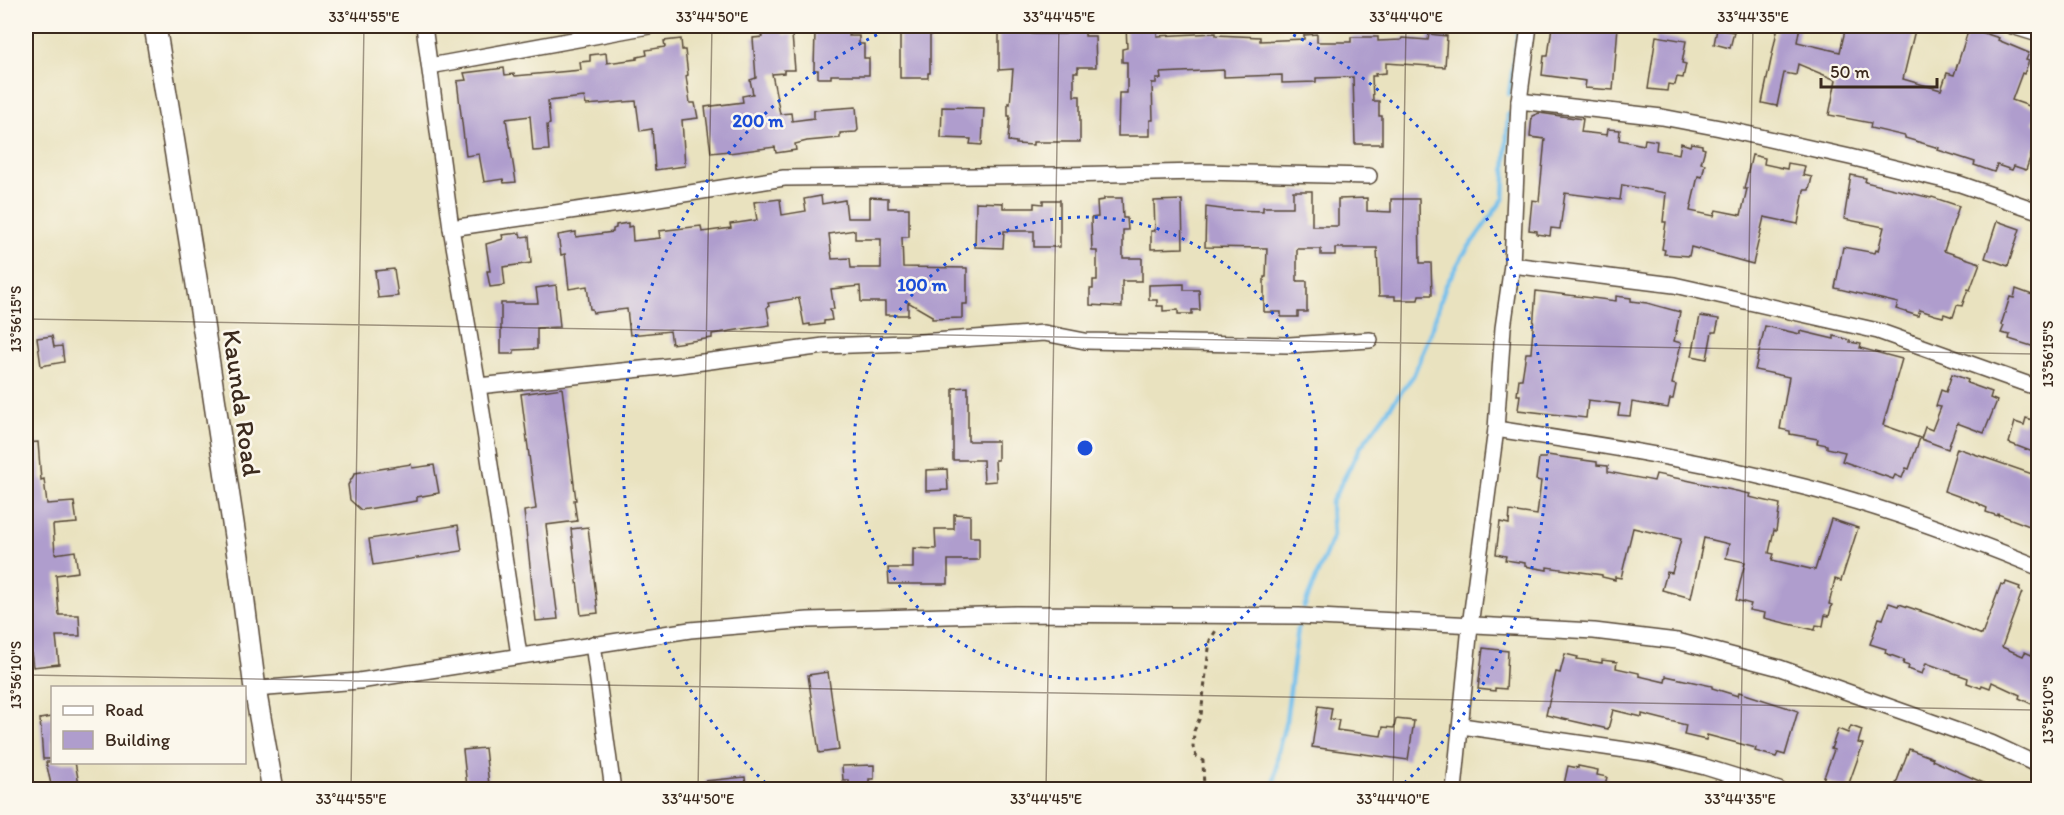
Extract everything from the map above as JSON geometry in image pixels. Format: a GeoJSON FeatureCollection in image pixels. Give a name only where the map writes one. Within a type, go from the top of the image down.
{"type":"FeatureCollection","features":[{"type":"Feature","properties":{"kind":"main road","name":"Kaunda Road"},"geometry":{"type":"LineString","coordinates":[[156,26],[239,562],[255,689],[273,789]]}},
{"type":"Feature","properties":{"kind":"street"},"geometry":{"type":"LineString","coordinates":[[423,26],[451,228],[478,386],[519,655]]}},
{"type":"Feature","properties":{"kind":"street"},"geometry":{"type":"LineString","coordinates":[[430,66],[648,26]]}},
{"type":"Feature","properties":{"kind":"street"},"geometry":{"type":"LineString","coordinates":[[1454,789],[1462,726],[1470,626],[1496,429],[1503,328],[1512,265],[1519,101],[1529,26]]}},
{"type":"Feature","properties":{"kind":"street"},"geometry":{"type":"LineString","coordinates":[[2012,26],[2035,30]]}},
{"type":"Feature","properties":{"kind":"street"},"geometry":{"type":"LineString","coordinates":[[1519,101],[1662,117],[1720,128],[1960,184],[2038,211]]}},
{"type":"Feature","properties":{"kind":"street"},"geometry":{"type":"LineString","coordinates":[[451,228],[784,178],[1202,172],[1369,176]]}},
{"type":"Feature","properties":{"kind":"street"},"geometry":{"type":"LineString","coordinates":[[1512,265],[1674,285],[1878,331],[2038,388]]}},
{"type":"Feature","properties":{"kind":"street"},"geometry":{"type":"LineString","coordinates":[[478,386],[680,365],[824,346],[907,343],[1044,333],[1085,340],[1289,345],[1370,340]]}},
{"type":"Feature","properties":{"kind":"street"},"geometry":{"type":"LineString","coordinates":[[1496,429],[1653,454],[1789,483],[1904,516],[2038,567]]}},
{"type":"Feature","properties":{"kind":"street"},"geometry":{"type":"LineString","coordinates":[[255,689],[359,681],[519,655],[690,630],[742,625],[863,617],[1017,614],[1299,616],[1594,631],[1677,641],[1780,668],[1991,743],[2038,765]]}},
{"type":"Feature","properties":{"kind":"street"},"geometry":{"type":"LineString","coordinates":[[593,645],[613,789]]}},
{"type":"Feature","properties":{"kind":"street"},"geometry":{"type":"LineString","coordinates":[[1462,726],[1653,754],[1779,789]]}},
{"type":"Feature","properties":{"kind":"path"},"geometry":{"type":"LineString","coordinates":[[1204,789],[1203,761],[1196,756],[1193,747],[1194,731],[1201,715],[1210,640],[1216,633],[1220,616]]}},
{"type":"Feature","properties":{"kind":"building"},"geometry":{"type":"Polygon","coordinates":[[[908,26],[922,26],[922,33],[930,33],[928,78],[900,78],[900,30],[908,30],[908,26]]]}},
{"type":"Feature","properties":{"kind":"building"},"geometry":{"type":"Polygon","coordinates":[[[1126,26],[1157,26],[1157,36],[1216,33],[1216,35],[1260,37],[1260,41],[1304,39],[1304,35],[1317,34],[1317,42],[1351,42],[1351,37],[1378,37],[1378,41],[1401,40],[1402,38],[1428,40],[1429,34],[1447,36],[1445,67],[1386,63],[1386,73],[1372,76],[1373,101],[1379,101],[1379,116],[1382,116],[1382,144],[1355,144],[1353,77],[1316,78],[1316,82],[1282,83],[1282,75],[1224,77],[1224,70],[1160,73],[1161,79],[1156,79],[1156,83],[1152,83],[1153,120],[1150,120],[1150,136],[1118,136],[1119,93],[1127,93],[1127,62],[1122,62],[1122,49],[1127,48],[1126,26]]]}},
{"type":"Feature","properties":{"kind":"building"},"geometry":{"type":"Polygon","coordinates":[[[1552,26],[1618,26],[1613,90],[1585,88],[1586,81],[1542,75],[1544,56],[1548,56],[1552,26]]]}},
{"type":"Feature","properties":{"kind":"building"},"geometry":{"type":"Polygon","coordinates":[[[1778,26],[1800,26],[1797,42],[1840,52],[1846,26],[1916,26],[1903,79],[1941,90],[1947,73],[1954,75],[1969,28],[1999,38],[1998,40],[2029,53],[2026,60],[2029,61],[2012,100],[2038,109],[2033,123],[2038,126],[2038,147],[2034,146],[2026,170],[2014,166],[2012,170],[1997,165],[1994,172],[1974,165],[1975,162],[1938,150],[1939,148],[1905,138],[1905,136],[1870,128],[1871,123],[1829,115],[1836,80],[1798,64],[1796,75],[1784,73],[1777,106],[1762,103],[1778,26]]]}},
{"type":"Feature","properties":{"kind":"building"},"geometry":{"type":"Polygon","coordinates":[[[833,27],[849,27],[849,36],[859,36],[859,44],[864,44],[864,58],[869,58],[869,75],[831,75],[831,78],[818,78],[818,70],[814,70],[815,32],[833,32],[833,27]]]}},
{"type":"Feature","properties":{"kind":"building"},"geometry":{"type":"Polygon","coordinates":[[[783,29],[783,35],[792,35],[795,70],[784,70],[784,73],[772,74],[780,114],[791,113],[792,121],[814,118],[814,110],[856,107],[858,130],[840,133],[840,138],[795,144],[796,150],[776,153],[775,147],[711,153],[705,107],[743,102],[742,96],[753,94],[750,80],[756,78],[753,38],[763,37],[762,31],[783,29]]]}},
{"type":"Feature","properties":{"kind":"building"},"geometry":{"type":"Polygon","coordinates":[[[1717,29],[1734,32],[1730,48],[1714,44],[1717,29]]]}},
{"type":"Feature","properties":{"kind":"building"},"geometry":{"type":"Polygon","coordinates":[[[1011,30],[1032,30],[1032,34],[1065,34],[1065,30],[1085,30],[1085,36],[1095,36],[1096,67],[1078,67],[1078,72],[1074,72],[1074,96],[1080,96],[1080,142],[1033,142],[1033,145],[1008,141],[1010,116],[1008,116],[1008,103],[1010,104],[1013,69],[999,70],[999,32],[1011,32],[1011,30]]]}},
{"type":"Feature","properties":{"kind":"building"},"geometry":{"type":"Polygon","coordinates":[[[1656,36],[1686,41],[1682,63],[1686,64],[1683,78],[1677,77],[1675,85],[1668,84],[1667,91],[1648,89],[1656,36]]]}},
{"type":"Feature","properties":{"kind":"building"},"geometry":{"type":"Polygon","coordinates":[[[681,39],[682,50],[685,50],[690,103],[695,103],[698,118],[682,120],[685,166],[655,170],[652,129],[640,131],[636,101],[586,105],[584,97],[548,101],[549,150],[533,151],[530,116],[506,119],[516,182],[504,183],[503,179],[484,182],[479,154],[466,156],[457,81],[466,80],[464,73],[504,68],[505,75],[514,74],[515,76],[581,70],[580,62],[590,61],[590,55],[606,53],[607,63],[637,59],[637,57],[647,55],[646,50],[665,47],[664,41],[681,39]]]}},
{"type":"Feature","properties":{"kind":"building"},"geometry":{"type":"Polygon","coordinates":[[[942,107],[984,108],[982,145],[970,144],[971,139],[941,138],[942,107]]]}},
{"type":"Feature","properties":{"kind":"building"},"geometry":{"type":"Polygon","coordinates":[[[1539,113],[1583,119],[1581,132],[1607,135],[1608,129],[1620,130],[1619,140],[1644,145],[1645,139],[1657,141],[1656,150],[1679,154],[1681,143],[1690,146],[1691,143],[1702,145],[1705,149],[1701,163],[1705,164],[1702,177],[1698,176],[1690,211],[1714,216],[1716,210],[1741,215],[1752,155],[1765,158],[1764,164],[1787,169],[1788,163],[1805,166],[1803,175],[1812,177],[1809,190],[1804,190],[1798,224],[1764,217],[1753,264],[1691,247],[1689,256],[1664,254],[1665,250],[1662,249],[1666,222],[1663,222],[1666,193],[1622,185],[1620,200],[1565,193],[1560,229],[1551,228],[1550,236],[1537,234],[1537,231],[1529,230],[1532,200],[1539,201],[1545,139],[1530,137],[1532,116],[1539,113]]]}},
{"type":"Feature","properties":{"kind":"building"},"geometry":{"type":"Polygon","coordinates":[[[1851,175],[1866,178],[1865,182],[1932,197],[1959,206],[1944,251],[1980,263],[1962,306],[1957,305],[1953,317],[1944,314],[1943,317],[1920,310],[1918,316],[1896,309],[1898,303],[1835,288],[1843,247],[1875,253],[1876,250],[1878,251],[1884,227],[1844,219],[1851,175]]]}},
{"type":"Feature","properties":{"kind":"building"},"geometry":{"type":"Polygon","coordinates":[[[1293,191],[1312,191],[1312,226],[1338,226],[1338,199],[1367,198],[1367,211],[1391,212],[1391,199],[1419,199],[1420,263],[1431,263],[1432,295],[1419,295],[1418,300],[1395,300],[1395,296],[1379,296],[1377,248],[1335,248],[1335,255],[1321,255],[1321,249],[1297,249],[1297,281],[1307,281],[1307,312],[1298,312],[1298,317],[1281,317],[1281,312],[1264,312],[1267,248],[1205,247],[1206,207],[1263,211],[1263,207],[1293,207],[1293,191]]]}},
{"type":"Feature","properties":{"kind":"building"},"geometry":{"type":"Polygon","coordinates":[[[821,196],[822,204],[845,200],[847,218],[870,218],[870,197],[888,198],[888,208],[909,208],[909,237],[902,237],[903,267],[967,268],[967,304],[962,304],[962,318],[932,319],[932,316],[908,302],[908,315],[885,315],[885,302],[861,302],[860,286],[831,289],[834,309],[830,309],[832,320],[824,321],[824,324],[804,325],[799,298],[768,303],[770,325],[712,334],[712,338],[672,344],[670,331],[630,335],[627,309],[593,313],[590,309],[587,286],[569,289],[565,254],[561,255],[558,235],[576,232],[576,237],[613,232],[616,225],[628,223],[628,227],[632,226],[633,241],[660,238],[659,231],[701,226],[702,232],[731,228],[730,224],[757,220],[754,202],[780,199],[782,215],[806,211],[804,199],[821,196]],[[855,230],[829,234],[832,259],[850,258],[851,268],[881,268],[881,239],[855,239],[855,230]]]}},
{"type":"Feature","properties":{"kind":"building"},"geometry":{"type":"Polygon","coordinates":[[[1104,198],[1122,198],[1123,218],[1127,218],[1128,230],[1123,230],[1123,258],[1142,258],[1142,281],[1122,281],[1122,307],[1090,305],[1090,289],[1093,289],[1093,280],[1097,280],[1097,251],[1092,251],[1091,218],[1098,217],[1097,201],[1104,200],[1104,198]]]}},
{"type":"Feature","properties":{"kind":"building"},"geometry":{"type":"Polygon","coordinates":[[[1043,200],[1060,200],[1060,247],[1034,247],[1034,231],[1004,231],[1003,248],[975,247],[976,202],[1003,203],[1003,208],[1034,208],[1034,203],[1043,204],[1043,200]]]}},
{"type":"Feature","properties":{"kind":"building"},"geometry":{"type":"Polygon","coordinates":[[[1182,200],[1183,248],[1151,249],[1151,231],[1155,231],[1154,201],[1182,200]]]}},
{"type":"Feature","properties":{"kind":"building"},"geometry":{"type":"Polygon","coordinates":[[[1997,221],[2020,229],[2008,266],[1985,258],[1997,221]]]}},
{"type":"Feature","properties":{"kind":"building"},"geometry":{"type":"Polygon","coordinates":[[[520,233],[521,237],[529,236],[531,263],[503,267],[505,285],[490,287],[486,244],[503,239],[502,235],[520,233]]]}},
{"type":"Feature","properties":{"kind":"building"},"geometry":{"type":"Polygon","coordinates":[[[394,269],[398,296],[378,298],[375,271],[394,269]]]}},
{"type":"Feature","properties":{"kind":"building"},"geometry":{"type":"Polygon","coordinates":[[[1184,284],[1184,290],[1199,290],[1200,310],[1192,310],[1192,314],[1178,314],[1178,310],[1163,311],[1163,306],[1157,306],[1157,300],[1149,300],[1149,285],[1184,284]]]}},
{"type":"Feature","properties":{"kind":"building"},"geometry":{"type":"Polygon","coordinates":[[[556,285],[560,327],[537,328],[537,349],[514,350],[514,354],[501,354],[501,303],[538,303],[536,288],[556,285]]]}},
{"type":"Feature","properties":{"kind":"building"},"geometry":{"type":"Polygon","coordinates":[[[2016,289],[2038,297],[2038,348],[2009,339],[2010,335],[2001,333],[2004,326],[2001,325],[2010,297],[2014,298],[2016,289]]]}},
{"type":"Feature","properties":{"kind":"building"},"geometry":{"type":"Polygon","coordinates":[[[1536,291],[1616,301],[1616,296],[1631,298],[1631,301],[1680,312],[1674,341],[1681,343],[1672,384],[1676,385],[1668,408],[1632,402],[1630,416],[1618,415],[1620,404],[1588,400],[1586,418],[1518,410],[1519,379],[1522,379],[1526,353],[1531,353],[1536,291]]]}},
{"type":"Feature","properties":{"kind":"building"},"geometry":{"type":"Polygon","coordinates":[[[1700,316],[1719,319],[1716,332],[1712,332],[1707,359],[1692,356],[1700,316]]]}},
{"type":"Feature","properties":{"kind":"building"},"geometry":{"type":"Polygon","coordinates":[[[1765,326],[1834,339],[1834,336],[1861,344],[1860,348],[1902,359],[1883,425],[1920,438],[1909,469],[1906,468],[1902,478],[1895,475],[1893,479],[1842,461],[1845,452],[1827,448],[1827,445],[1817,443],[1818,439],[1790,434],[1790,431],[1780,429],[1789,377],[1755,370],[1765,326]]]}},
{"type":"Feature","properties":{"kind":"building"},"geometry":{"type":"Polygon","coordinates":[[[52,336],[54,347],[62,346],[64,362],[41,366],[37,338],[52,336]]]}},
{"type":"Feature","properties":{"kind":"building"},"geometry":{"type":"Polygon","coordinates":[[[1952,374],[1968,380],[1967,383],[1992,392],[1990,398],[1997,401],[1984,433],[1957,423],[1948,449],[1921,439],[1925,427],[1932,430],[1941,407],[1936,406],[1941,390],[1946,392],[1952,374]]]}},
{"type":"Feature","properties":{"kind":"building"},"geometry":{"type":"Polygon","coordinates":[[[968,387],[968,441],[998,441],[998,460],[995,460],[996,481],[984,482],[983,460],[953,460],[953,388],[968,387]]]}},
{"type":"Feature","properties":{"kind":"building"},"geometry":{"type":"Polygon","coordinates":[[[562,388],[577,521],[546,525],[558,619],[536,621],[524,511],[536,509],[521,394],[562,388]]]}},
{"type":"Feature","properties":{"kind":"building"},"geometry":{"type":"Polygon","coordinates":[[[2026,418],[2038,422],[2038,454],[2009,443],[2015,422],[2024,425],[2026,418]]]}},
{"type":"Feature","properties":{"kind":"building"},"geometry":{"type":"Polygon","coordinates":[[[38,442],[41,480],[44,479],[47,504],[74,502],[77,523],[53,525],[55,554],[75,551],[78,572],[56,575],[59,615],[79,615],[80,636],[56,636],[59,664],[33,667],[26,617],[26,443],[38,442]]]}},
{"type":"Feature","properties":{"kind":"building"},"geometry":{"type":"Polygon","coordinates":[[[1957,448],[2038,476],[2038,520],[2035,519],[2032,527],[1998,514],[1998,516],[1986,512],[1987,508],[1980,504],[1944,491],[1957,448]]]}},
{"type":"Feature","properties":{"kind":"building"},"geometry":{"type":"Polygon","coordinates":[[[1547,455],[1597,462],[1597,465],[1608,466],[1608,472],[1654,481],[1656,474],[1686,480],[1750,494],[1749,497],[1780,504],[1776,531],[1774,530],[1769,553],[1774,554],[1772,560],[1815,570],[1831,519],[1858,528],[1841,581],[1835,579],[1829,604],[1832,605],[1829,616],[1825,615],[1823,626],[1816,625],[1815,630],[1764,618],[1765,613],[1749,610],[1751,604],[1736,600],[1745,562],[1726,558],[1729,544],[1704,538],[1691,598],[1662,590],[1667,572],[1672,573],[1681,539],[1633,528],[1621,578],[1615,577],[1615,580],[1602,577],[1602,575],[1547,567],[1547,570],[1505,560],[1506,556],[1496,554],[1500,522],[1509,524],[1510,511],[1537,515],[1541,481],[1536,480],[1539,458],[1546,458],[1547,455]]]}},
{"type":"Feature","properties":{"kind":"building"},"geometry":{"type":"Polygon","coordinates":[[[411,464],[412,468],[434,465],[439,493],[417,497],[417,501],[361,510],[350,500],[348,485],[355,473],[411,464]]]}},
{"type":"Feature","properties":{"kind":"building"},"geometry":{"type":"Polygon","coordinates":[[[947,469],[948,490],[926,491],[926,470],[947,469]]]}},
{"type":"Feature","properties":{"kind":"building"},"geometry":{"type":"Polygon","coordinates":[[[954,514],[970,515],[970,537],[979,537],[979,560],[948,560],[948,584],[889,584],[888,568],[913,568],[913,548],[936,549],[935,529],[954,529],[954,514]]]}},
{"type":"Feature","properties":{"kind":"building"},"geometry":{"type":"Polygon","coordinates":[[[458,525],[462,551],[373,565],[369,539],[458,525]]]}},
{"type":"Feature","properties":{"kind":"building"},"geometry":{"type":"Polygon","coordinates":[[[588,527],[598,613],[581,615],[571,529],[588,527]]]}},
{"type":"Feature","properties":{"kind":"building"},"geometry":{"type":"Polygon","coordinates":[[[2006,582],[2020,587],[2019,590],[2022,592],[2002,647],[2023,656],[2025,652],[2038,658],[2038,707],[2019,698],[2020,695],[1992,682],[1990,688],[1982,685],[1981,688],[1967,683],[1968,678],[1926,663],[1922,674],[1908,669],[1909,666],[1903,664],[1904,660],[1885,653],[1886,649],[1870,644],[1879,618],[1883,619],[1889,603],[1898,606],[1899,604],[1941,618],[1982,635],[2001,584],[2005,585],[2006,582]]]}},
{"type":"Feature","properties":{"kind":"building"},"geometry":{"type":"Polygon","coordinates":[[[1483,648],[1508,651],[1506,689],[1495,688],[1495,691],[1478,689],[1483,648]]]}},
{"type":"Feature","properties":{"kind":"building"},"geometry":{"type":"Polygon","coordinates":[[[1565,654],[1578,657],[1577,659],[1602,663],[1602,660],[1617,662],[1616,668],[1639,673],[1639,676],[1665,682],[1666,676],[1712,686],[1712,688],[1738,696],[1739,692],[1798,711],[1785,755],[1778,753],[1776,757],[1755,751],[1756,748],[1707,735],[1706,740],[1684,735],[1686,725],[1642,714],[1642,717],[1613,710],[1608,729],[1546,715],[1556,672],[1560,673],[1565,654]]]}},
{"type":"Feature","properties":{"kind":"building"},"geometry":{"type":"Polygon","coordinates":[[[828,672],[839,750],[819,753],[808,675],[828,672]]]}},
{"type":"Feature","properties":{"kind":"building"},"geometry":{"type":"Polygon","coordinates":[[[1318,706],[1332,708],[1330,719],[1339,720],[1337,730],[1381,736],[1383,727],[1394,728],[1396,719],[1414,721],[1408,760],[1312,747],[1318,706]]]}},
{"type":"Feature","properties":{"kind":"building"},"geometry":{"type":"Polygon","coordinates":[[[51,717],[51,759],[43,759],[40,719],[51,717]]]}},
{"type":"Feature","properties":{"kind":"building"},"geometry":{"type":"Polygon","coordinates":[[[1851,726],[1862,730],[1858,743],[1863,744],[1847,789],[1823,780],[1834,750],[1831,749],[1838,729],[1848,733],[1851,726]]]}},
{"type":"Feature","properties":{"kind":"building"},"geometry":{"type":"Polygon","coordinates":[[[485,748],[489,785],[467,787],[463,750],[485,748]]]}},
{"type":"Feature","properties":{"kind":"building"},"geometry":{"type":"Polygon","coordinates":[[[1909,749],[1933,758],[1932,760],[1997,789],[1894,789],[1909,749]]]}},
{"type":"Feature","properties":{"kind":"building"},"geometry":{"type":"Polygon","coordinates":[[[46,762],[75,764],[80,789],[52,789],[46,762]]]}},
{"type":"Feature","properties":{"kind":"building"},"geometry":{"type":"Polygon","coordinates":[[[874,765],[874,779],[869,779],[869,789],[849,789],[849,780],[843,780],[842,766],[874,765]]]}},
{"type":"Feature","properties":{"kind":"building"},"geometry":{"type":"Polygon","coordinates":[[[1568,766],[1598,770],[1597,775],[1607,777],[1604,789],[1563,789],[1568,766]]]}},
{"type":"Feature","properties":{"kind":"building"},"geometry":{"type":"Polygon","coordinates":[[[745,777],[746,789],[706,789],[705,781],[745,777]]]}},
{"type":"Feature","properties":{"kind":"waterway"},"geometry":{"type":"LineString","coordinates":[[1509,94],[1519,26]]}},
{"type":"Feature","properties":{"kind":"waterway"},"geometry":{"type":"LineString","coordinates":[[1304,607],[1333,536],[1331,503],[1360,448],[1413,376],[1445,287],[1463,255],[1504,198],[1508,114]]}},
{"type":"Feature","properties":{"kind":"waterway"},"geometry":{"type":"LineString","coordinates":[[1274,790],[1298,628]]}}]}
